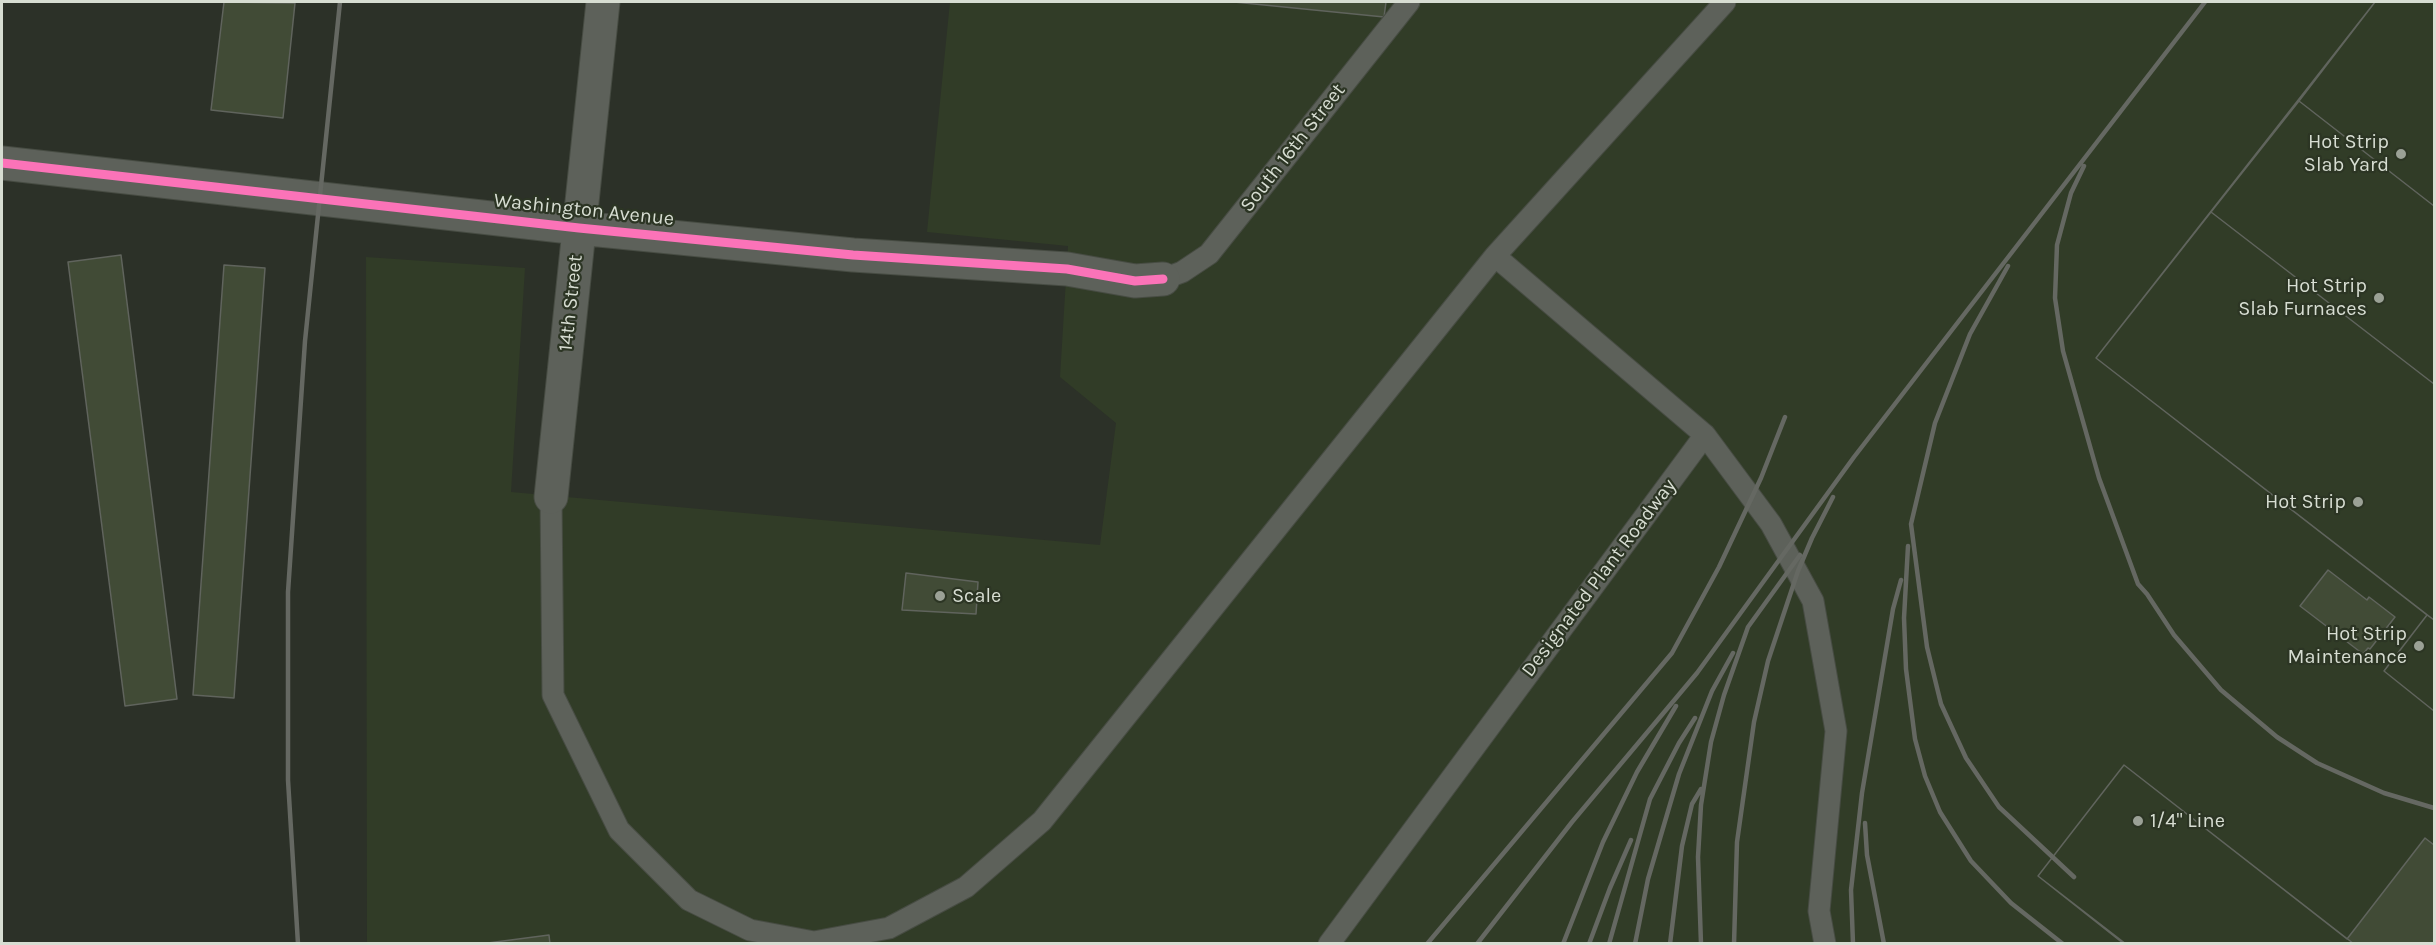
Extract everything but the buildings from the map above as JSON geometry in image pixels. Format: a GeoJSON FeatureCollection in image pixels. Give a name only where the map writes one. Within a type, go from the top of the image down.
{"type":"FeatureCollection","features":[{"type":"Feature","properties":{"kind":"street","name":"14th Street"},"geometry":{"type":"LineString","coordinates":[[551,497],[603,2]]}},
{"type":"Feature","properties":{"kind":"street","name":"Washington Avenue"},"geometry":{"type":"LineString","coordinates":[[2,164],[579,228],[853,255],[1067,269],[1136,281],[1163,279]]}},
{"type":"Feature","properties":{"kind":"lane","name":"South 16th Street"},"geometry":{"type":"LineString","coordinates":[[1163,279],[1182,272],[1209,254],[1409,2]]}},
{"type":"Feature","properties":{"kind":"lane"},"geometry":{"type":"LineString","coordinates":[[551,497],[553,694],[619,830],[689,900],[750,930],[814,942],[889,928],[966,887],[1042,821],[1494,256],[1725,2]]}},
{"type":"Feature","properties":{"kind":"lane"},"geometry":{"type":"LineString","coordinates":[[1494,256],[1705,435],[1771,524],[1813,601],[1836,731],[1819,911],[1825,944]]}},
{"type":"Feature","properties":{"kind":"lane","name":"Designated Plant Roadway"},"geometry":{"type":"LineString","coordinates":[[1329,944],[1705,435]]}},
{"type":"Feature","properties":{"kind":"shaded area"},"geometry":{"type":"Polygon","coordinates":[[[950,2],[2434,2],[2434,943],[367,943],[366,257],[525,268],[511,492],[1100,545],[1116,423],[1060,377],[1068,246],[927,232],[950,2]]]}},
{"type":"Feature","properties":{"kind":"railway"},"geometry":{"type":"LineString","coordinates":[[298,944],[288,780],[288,592],[305,341],[340,2]]}},
{"type":"Feature","properties":{"kind":"railway"},"geometry":{"type":"LineString","coordinates":[[1477,944],[1572,822],[1697,673],[1854,457],[2205,2]]}},
{"type":"Feature","properties":{"kind":"railway"},"geometry":{"type":"LineString","coordinates":[[2084,166],[2071,193],[2057,245],[2055,298],[2063,351],[2099,478],[2138,584],[2174,635],[2221,690],[2277,737],[2317,763],[2384,793],[2434,808]]}},
{"type":"Feature","properties":{"kind":"railway"},"geometry":{"type":"LineString","coordinates":[[2008,266],[1970,334],[1935,423],[1911,524],[1927,647],[1941,704],[1966,758],[1999,807],[2074,877]]}},
{"type":"Feature","properties":{"kind":"railway"},"geometry":{"type":"LineString","coordinates":[[1427,944],[1672,653],[1719,567],[1761,478],[1785,417]]}},
{"type":"Feature","properties":{"kind":"railway"},"geometry":{"type":"LineString","coordinates":[[1734,944],[1737,842],[1754,722],[1768,661],[1798,571],[1833,497]]}},
{"type":"Feature","properties":{"kind":"railway"},"geometry":{"type":"LineString","coordinates":[[1908,546],[1904,618],[1906,669],[1915,739],[1925,776],[1940,812],[1971,861],[2011,903],[2063,944]]}},
{"type":"Feature","properties":{"kind":"railway"},"geometry":{"type":"LineString","coordinates":[[1701,944],[1698,857],[1701,805],[1711,742],[1724,695],[1748,627],[1800,555]]}},
{"type":"Feature","properties":{"kind":"railway"},"geometry":{"type":"LineString","coordinates":[[1853,944],[1851,890],[1862,793],[1893,609],[1901,580]]}},
{"type":"Feature","properties":{"kind":"railway"},"geometry":{"type":"LineString","coordinates":[[1635,944],[1648,879],[1679,774],[1712,691],[1733,653]]}},
{"type":"Feature","properties":{"kind":"railway"},"geometry":{"type":"LineString","coordinates":[[1563,944],[1603,842],[1637,772],[1676,706]]}},
{"type":"Feature","properties":{"kind":"railway"},"geometry":{"type":"LineString","coordinates":[[1609,944],[1650,799],[1679,743],[1695,718]]}},
{"type":"Feature","properties":{"kind":"railway"},"geometry":{"type":"LineString","coordinates":[[1670,944],[1682,846],[1692,804],[1701,789]]}},
{"type":"Feature","properties":{"kind":"railway"},"geometry":{"type":"LineString","coordinates":[[1865,823],[1867,855],[1884,944]]}},
{"type":"Feature","properties":{"kind":"railway"},"geometry":{"type":"LineString","coordinates":[[1589,944],[1631,840]]}},
{"type":"Feature","properties":{"kind":"cycle path"},"geometry":{"type":"LineString","coordinates":[[2,163],[579,228],[853,255],[1067,269],[1135,281],[1163,279]]}},
{"type":"Feature","properties":{"kind":"place","name":"Hot Strip Slab Yard"},"geometry":{"type":"Point","coordinates":[2401,154]}},
{"type":"Feature","properties":{"kind":"place","name":"Hot Strip Slab Furnaces"},"geometry":{"type":"Point","coordinates":[2379,298]}},
{"type":"Feature","properties":{"kind":"place","name":"Hot Strip"},"geometry":{"type":"Point","coordinates":[2358,502]}},
{"type":"Feature","properties":{"kind":"place","name":"Scale"},"geometry":{"type":"Point","coordinates":[940,596]}},
{"type":"Feature","properties":{"kind":"place","name":"Hot Strip Maintenance"},"geometry":{"type":"Point","coordinates":[2419,646]}},
{"type":"Feature","properties":{"kind":"place","name":"1/4\" Line"},"geometry":{"type":"Point","coordinates":[2138,821]}}]}
